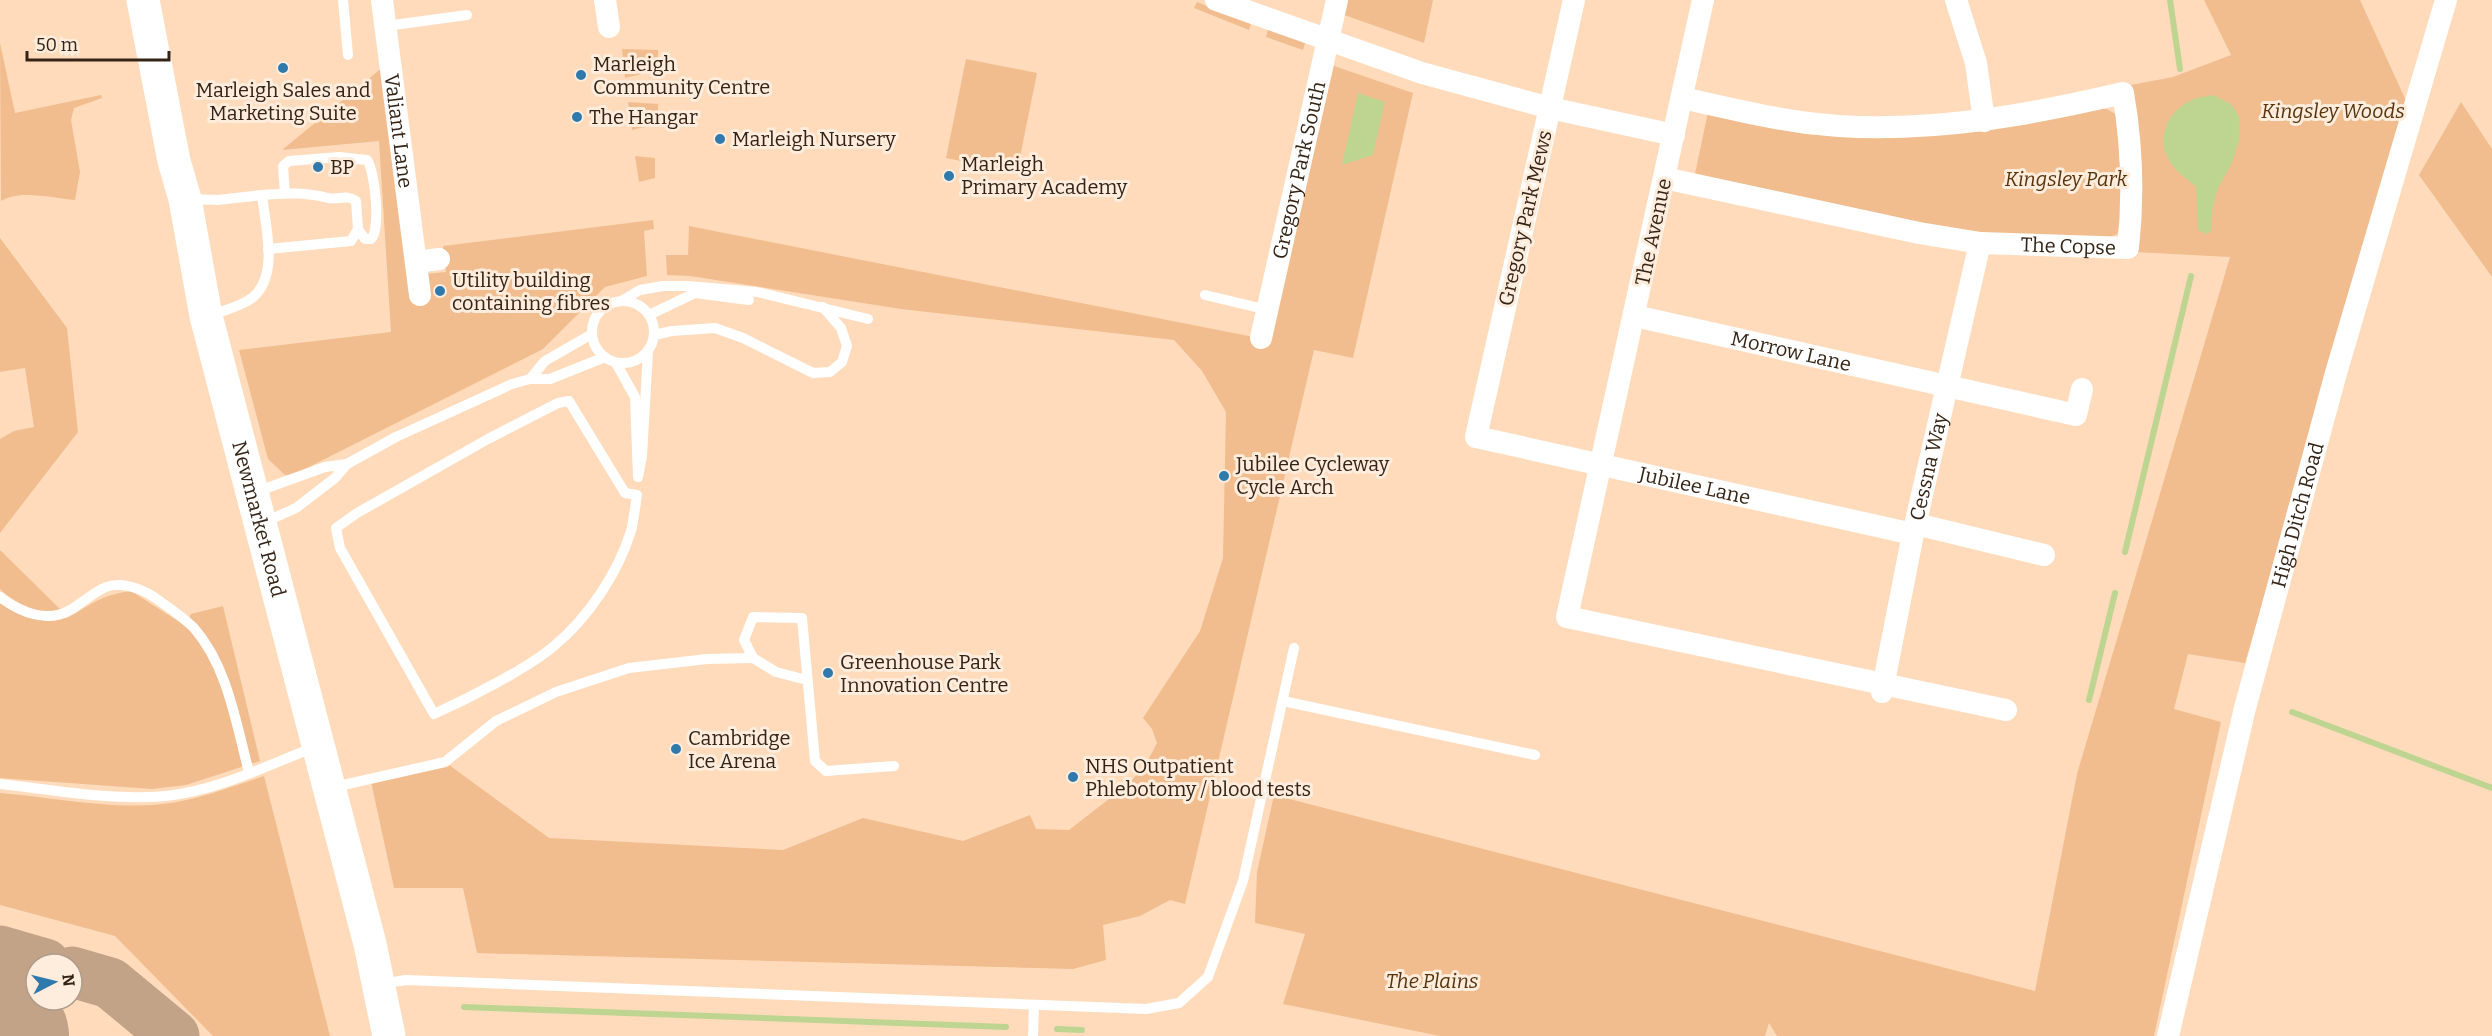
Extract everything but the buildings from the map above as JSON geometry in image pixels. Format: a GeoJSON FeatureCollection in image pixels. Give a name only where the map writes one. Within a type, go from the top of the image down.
{"type":"FeatureCollection","features":[{"type":"Feature","properties":{"kind":"main road","name":"Newmarket Road"},"geometry":{"type":"LineString","coordinates":[[143,0],[174,162],[185,199],[206,316],[258,508],[389,1036]]}},
{"type":"Feature","properties":{"kind":"street","name":"Valiant Lane"},"geometry":{"type":"LineString","coordinates":[[382,0],[420,295]]}},
{"type":"Feature","properties":{"kind":"street"},"geometry":{"type":"LineString","coordinates":[[605,0],[609,27]]}},
{"type":"Feature","properties":{"kind":"street"},"geometry":{"type":"LineString","coordinates":[[1216,0],[1422,74],[1550,108],[1674,135]]}},
{"type":"Feature","properties":{"kind":"street","name":"Gregory Park South"},"geometry":{"type":"LineString","coordinates":[[1261,338],[1337,0]]}},
{"type":"Feature","properties":{"kind":"street","name":"Gregory Park Mews"},"geometry":{"type":"LineString","coordinates":[[1476,437],[1574,0]]}},
{"type":"Feature","properties":{"kind":"street","name":"The Avenue"},"geometry":{"type":"LineString","coordinates":[[1702,0],[1635,316],[1567,617],[1883,688]]}},
{"type":"Feature","properties":{"kind":"street"},"geometry":{"type":"LineString","coordinates":[[1956,0],[1976,63],[1984,121]]}},
{"type":"Feature","properties":{"kind":"street","name":"High Ditch Road"},"geometry":{"type":"LineString","coordinates":[[2168,1036],[2248,697],[2336,373],[2446,0]]}},
{"type":"Feature","properties":{"kind":"street","name":"The Copse"},"geometry":{"type":"LineString","coordinates":[[1664,178],[1919,233],[1980,243],[2128,248],[2132,212],[2130,133],[2123,93],[2040,112],[1984,121],[1891,128],[1805,123],[1682,98]]}},
{"type":"Feature","properties":{"kind":"street","name":"Cessna Way"},"geometry":{"type":"LineString","coordinates":[[1883,688],[1914,529],[1980,243]]}},
{"type":"Feature","properties":{"kind":"street"},"geometry":{"type":"LineString","coordinates":[[416,262],[439,259]]}},
{"type":"Feature","properties":{"kind":"street","name":"Morrow Lane"},"geometry":{"type":"LineString","coordinates":[[1635,316],[2076,415],[2082,389]]}},
{"type":"Feature","properties":{"kind":"street","name":"Jubilee Lane"},"geometry":{"type":"LineString","coordinates":[[1476,437],[2044,554]]}},
{"type":"Feature","properties":{"kind":"street"},"geometry":{"type":"LineString","coordinates":[[1883,688],[2006,710]]}},
{"type":"Feature","properties":{"kind":"lane"},"geometry":{"type":"LineString","coordinates":[[343,0],[348,55]]}},
{"type":"Feature","properties":{"kind":"lane"},"geometry":{"type":"LineString","coordinates":[[386,26],[467,15]]}},
{"type":"Feature","properties":{"kind":"lane"},"geometry":{"type":"LineString","coordinates":[[185,199],[217,200],[310,192],[330,198],[351,198],[356,201],[358,229],[365,239],[371,239],[377,230],[373,171],[367,160],[339,157],[289,161],[283,166],[285,193]]}},
{"type":"Feature","properties":{"kind":"lane"},"geometry":{"type":"LineString","coordinates":[[206,316],[246,302],[259,291],[268,267],[262,195]]}},
{"type":"Feature","properties":{"kind":"lane"},"geometry":{"type":"LineString","coordinates":[[268,249],[343,243],[351,241],[358,229]]}},
{"type":"Feature","properties":{"kind":"lane"},"geometry":{"type":"LineString","coordinates":[[637,495],[625,493],[569,401],[558,403],[517,423],[357,513],[336,528],[340,548],[434,714],[455,705],[554,646],[588,611],[625,545],[637,495],[635,397],[615,363],[605,357],[594,343],[592,334],[597,314],[604,307],[624,300],[640,290],[663,286],[688,286],[757,292],[868,319]]}},
{"type":"Feature","properties":{"kind":"lane"},"geometry":{"type":"LineString","coordinates":[[649,315],[695,293],[749,300]]}},
{"type":"Feature","properties":{"kind":"lane"},"geometry":{"type":"LineString","coordinates":[[1206,295],[1268,310]]}},
{"type":"Feature","properties":{"kind":"lane"},"geometry":{"type":"LineString","coordinates":[[624,300],[642,307],[649,315],[654,335],[648,351],[642,456],[638,477]]}},
{"type":"Feature","properties":{"kind":"lane"},"geometry":{"type":"LineString","coordinates":[[654,335],[715,328],[813,374],[830,372],[842,363],[847,346],[841,328],[823,307]]}},
{"type":"Feature","properties":{"kind":"lane"},"geometry":{"type":"LineString","coordinates":[[530,379],[544,361],[592,334]]}},
{"type":"Feature","properties":{"kind":"lane"},"geometry":{"type":"LineString","coordinates":[[615,363],[634,362],[648,351]]}},
{"type":"Feature","properties":{"kind":"lane"},"geometry":{"type":"LineString","coordinates":[[258,508],[297,508],[335,478],[347,465],[461,406],[530,379],[550,379],[605,357]]}},
{"type":"Feature","properties":{"kind":"lane"},"geometry":{"type":"LineString","coordinates":[[258,508],[325,467],[347,465]]}},
{"type":"Feature","properties":{"kind":"lane"},"geometry":{"type":"LineString","coordinates":[[0,597],[29,613],[49,616],[70,611],[107,586],[118,585],[132,587],[149,594],[167,606],[193,628],[225,684],[249,772]]}},
{"type":"Feature","properties":{"kind":"lane"},"geometry":{"type":"LineString","coordinates":[[753,658],[744,640],[753,617],[802,618],[814,761],[826,771],[894,766]]}},
{"type":"Feature","properties":{"kind":"lane"},"geometry":{"type":"LineString","coordinates":[[378,985],[406,980],[1146,1009],[1179,1003],[1209,976],[1243,881],[1294,648]]}},
{"type":"Feature","properties":{"kind":"lane"},"geometry":{"type":"LineString","coordinates":[[327,789],[445,762],[496,722],[556,692],[629,668],[707,659],[753,658],[777,672],[807,680]]}},
{"type":"Feature","properties":{"kind":"lane"},"geometry":{"type":"LineString","coordinates":[[1283,700],[1535,755]]}},
{"type":"Feature","properties":{"kind":"lane"},"geometry":{"type":"LineString","coordinates":[[0,784],[95,794],[165,796],[194,790],[318,746]]}},
{"type":"Feature","properties":{"kind":"lane"},"geometry":{"type":"LineString","coordinates":[[1033,1036],[1034,1005]]}},
{"type":"Feature","properties":{"kind":"green space"},"geometry":{"type":"Polygon","coordinates":[[[1348,0],[1433,0],[1424,43],[1344,15],[1348,0]]]}},
{"type":"Feature","properties":{"kind":"green space","name":"Kingsley Woods"},"geometry":{"type":"Polygon","coordinates":[[[2204,0],[2360,0],[2408,105],[2245,663],[2188,654],[2174,709],[2221,722],[2154,1036],[1777,1036],[1769,1023],[1765,1036],[1440,1036],[1283,1004],[1305,934],[1255,923],[1257,872],[1274,795],[2035,991],[2077,774],[2230,257],[2135,252],[2140,146],[2131,85],[2173,77],[2231,55],[2204,0]]]}},
{"type":"Feature","properties":{"kind":"green space"},"geometry":{"type":"Polygon","coordinates":[[[1197,2],[1251,24],[1249,30],[1194,8],[1197,2]]]}},
{"type":"Feature","properties":{"kind":"green space"},"geometry":{"type":"Polygon","coordinates":[[[1268,29],[1305,43],[1303,50],[1266,37],[1268,29]]]}},
{"type":"Feature","properties":{"kind":"green space"},"geometry":{"type":"Polygon","coordinates":[[[0,43],[15,113],[101,95],[102,98],[74,108],[71,120],[80,172],[75,200],[17,195],[1,201],[0,43]]]}},
{"type":"Feature","properties":{"kind":"green space"},"geometry":{"type":"Polygon","coordinates":[[[622,49],[658,50],[658,70],[625,78],[622,49]]]}},
{"type":"Feature","properties":{"kind":"green space"},"geometry":{"type":"Polygon","coordinates":[[[966,59],[1037,73],[1017,172],[946,158],[966,59]]]}},
{"type":"Feature","properties":{"kind":"green space"},"geometry":{"type":"Polygon","coordinates":[[[1334,66],[1413,93],[1353,358],[1314,350],[1185,904],[1170,900],[1140,916],[1103,925],[1106,960],[1073,969],[477,953],[463,888],[394,888],[370,777],[445,762],[549,838],[783,850],[863,818],[963,841],[1030,815],[1036,829],[1069,830],[1127,785],[1145,766],[1157,743],[1152,729],[1143,718],[1200,631],[1223,558],[1226,412],[1202,371],[1174,340],[901,309],[690,276],[667,275],[666,255],[688,255],[689,226],[1269,340],[1334,66]]]}},
{"type":"Feature","properties":{"kind":"green space"},"geometry":{"type":"Polygon","coordinates":[[[383,67],[426,274],[446,272],[443,246],[653,220],[654,229],[644,231],[647,276],[605,287],[543,349],[293,475],[285,475],[268,459],[239,350],[391,332],[379,141],[282,150],[383,67]]]}},
{"type":"Feature","properties":{"kind":"green space"},"geometry":{"type":"Polygon","coordinates":[[[628,102],[658,104],[658,124],[632,130],[628,102]]]}},
{"type":"Feature","properties":{"kind":"green space"},"geometry":{"type":"Polygon","coordinates":[[[2461,102],[2492,149],[2492,277],[2419,175],[2461,102]]]}},
{"type":"Feature","properties":{"kind":"green space","name":"Kingsley Park"},"geometry":{"type":"Polygon","coordinates":[[[2094,109],[2107,109],[2117,115],[2123,221],[2117,234],[2107,239],[2006,235],[1928,224],[1695,174],[1708,112],[1804,134],[1856,137],[2024,125],[2094,109]]]}},
{"type":"Feature","properties":{"kind":"green space"},"geometry":{"type":"Polygon","coordinates":[[[635,156],[655,158],[655,178],[639,182],[635,156]]]}},
{"type":"Feature","properties":{"kind":"green space"},"geometry":{"type":"Polygon","coordinates":[[[0,238],[67,328],[78,432],[0,533],[0,439],[14,431],[34,427],[25,368],[0,372],[0,238]]]}},
{"type":"Feature","properties":{"kind":"green space"},"geometry":{"type":"Polygon","coordinates":[[[0,550],[61,610],[45,611],[28,607],[0,589],[0,550]]]}},
{"type":"Feature","properties":{"kind":"green space"},"geometry":{"type":"Polygon","coordinates":[[[131,591],[178,621],[187,623],[191,614],[223,606],[260,761],[186,785],[152,789],[0,778],[0,601],[43,620],[58,620],[110,595],[131,591]]]}},
{"type":"Feature","properties":{"kind":"green space"},"geometry":{"type":"Polygon","coordinates":[[[264,776],[330,1036],[213,1036],[115,936],[0,905],[0,793],[103,804],[162,804],[214,793],[264,776]]]}},
{"type":"Feature","properties":{"kind":"shaded area"},"geometry":{"type":"Polygon","coordinates":[[[1358,93],[1385,102],[1373,155],[1342,165],[1358,93]]]}},
{"type":"Feature","properties":{"kind":"shaded area"},"geometry":{"type":"Polygon","coordinates":[[[2213,95],[2231,104],[2239,117],[2239,140],[2232,163],[2218,188],[2212,211],[2211,231],[2207,234],[2198,230],[2196,187],[2172,164],[2165,152],[2164,135],[2170,119],[2182,106],[2195,99],[2213,95]]]}},
{"type":"Feature","properties":{"kind":"waterway"},"geometry":{"type":"LineString","coordinates":[[2170,0],[2180,69]]}},
{"type":"Feature","properties":{"kind":"waterway"},"geometry":{"type":"LineString","coordinates":[[2125,552],[2191,276]]}},
{"type":"Feature","properties":{"kind":"waterway"},"geometry":{"type":"LineString","coordinates":[[2089,700],[2115,593]]}},
{"type":"Feature","properties":{"kind":"waterway"},"geometry":{"type":"LineString","coordinates":[[2292,712],[2492,788]]}},
{"type":"Feature","properties":{"kind":"waterway"},"geometry":{"type":"LineString","coordinates":[[464,1007],[1006,1027]]}},
{"type":"Feature","properties":{"kind":"waterway"},"geometry":{"type":"LineString","coordinates":[[1057,1029],[1082,1030]]}},
{"type":"Feature","properties":{"kind":"taxiway"},"geometry":{"type":"LineString","coordinates":[[0,951],[24,958]]}},
{"type":"Feature","properties":{"kind":"taxiway"},"geometry":{"type":"LineString","coordinates":[[84,975],[110,983],[174,1036]]}},
{"type":"Feature","properties":{"kind":"runway"},"geometry":{"type":"LineString","coordinates":[[0,1032],[5,1036]]}},
{"type":"Feature","properties":{"kind":"place","name":"Marleigh Sales and Marketing Suite"},"geometry":{"type":"Point","coordinates":[283,68]}},
{"type":"Feature","properties":{"kind":"place","name":"Marleigh Community Centre"},"geometry":{"type":"Point","coordinates":[581,75]}},
{"type":"Feature","properties":{"kind":"place","name":"The Hangar"},"geometry":{"type":"Point","coordinates":[577,117]}},
{"type":"Feature","properties":{"kind":"place","name":"Marleigh Nursery"},"geometry":{"type":"Point","coordinates":[720,139]}},
{"type":"Feature","properties":{"kind":"place","name":"BP"},"geometry":{"type":"Point","coordinates":[318,167]}},
{"type":"Feature","properties":{"kind":"place","name":"Marleigh Primary Academy"},"geometry":{"type":"Point","coordinates":[949,176]}},
{"type":"Feature","properties":{"kind":"place","name":"Utility building containing fibres"},"geometry":{"type":"Point","coordinates":[440,291]}},
{"type":"Feature","properties":{"kind":"place","name":"Jubilee Cycleway Cycle Arch"},"geometry":{"type":"Point","coordinates":[1224,476]}},
{"type":"Feature","properties":{"kind":"place","name":"Greenhouse Park Innovation Centre"},"geometry":{"type":"Point","coordinates":[828,673]}},
{"type":"Feature","properties":{"kind":"place","name":"Cambridge Ice Arena"},"geometry":{"type":"Point","coordinates":[676,749]}},
{"type":"Feature","properties":{"kind":"place","name":"NHS Outpatient Phlebotomy / blood tests"},"geometry":{"type":"Point","coordinates":[1073,777]}},
{"type":"Feature","properties":{"kind":"park label","name":"The Plains"},"geometry":{"type":"Point","coordinates":[1432,981]}}]}
